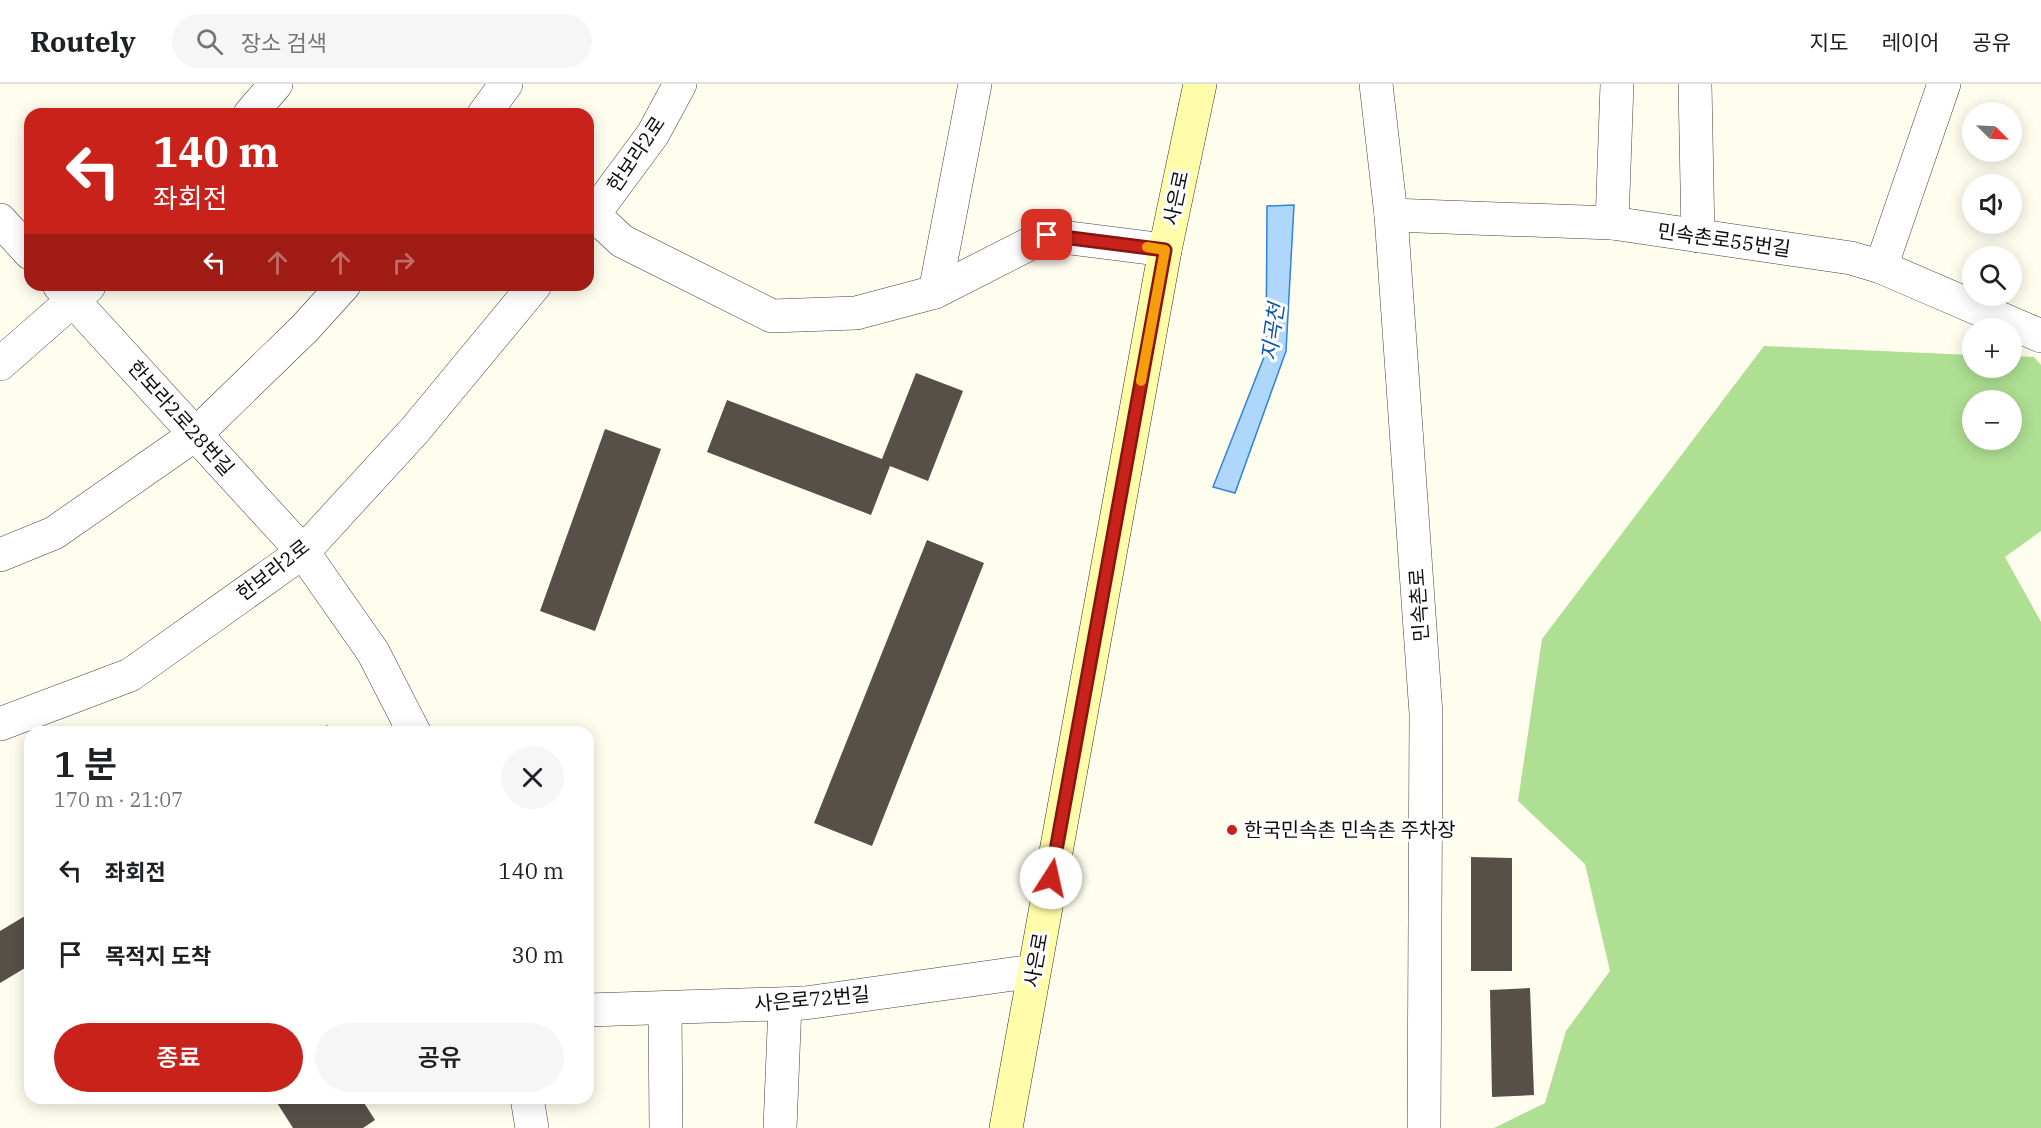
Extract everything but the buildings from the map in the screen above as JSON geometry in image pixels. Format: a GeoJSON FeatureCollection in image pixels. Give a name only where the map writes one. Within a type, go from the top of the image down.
{"type":"FeatureCollection","features":[{"type":"Feature","properties":{"kind":"main road","name":"사은로"},"geometry":{"type":"LineString","coordinates":[[1006,1128],[1165,250],[1200,84]]}},
{"type":"Feature","properties":{"kind":"street"},"geometry":{"type":"LineString","coordinates":[[255,108],[276,84]]}},
{"type":"Feature","properties":{"kind":"street"},"geometry":{"type":"LineString","coordinates":[[488,108],[506,84]]}},
{"type":"Feature","properties":{"kind":"street","name":"한보라2로"},"geometry":{"type":"LineString","coordinates":[[594,214],[653,134],[680,84]]}},
{"type":"Feature","properties":{"kind":"street"},"geometry":{"type":"LineString","coordinates":[[934,292],[975,84]]}},
{"type":"Feature","properties":{"kind":"street","name":"민속촌로"},"geometry":{"type":"LineString","coordinates":[[1376,84],[1391,215],[1426,714],[1424,1128]]}},
{"type":"Feature","properties":{"kind":"street"},"geometry":{"type":"LineString","coordinates":[[1612,223],[1617,84]]}},
{"type":"Feature","properties":{"kind":"street"},"geometry":{"type":"LineString","coordinates":[[1695,84],[1698,236]]}},
{"type":"Feature","properties":{"kind":"street"},"geometry":{"type":"LineString","coordinates":[[1881,267],[1944,84]]}},
{"type":"Feature","properties":{"kind":"street","name":"민속촌로55번길"},"geometry":{"type":"LineString","coordinates":[[1391,215],[1612,223],[1851,258],[1881,267],[2041,336]]}},
{"type":"Feature","properties":{"kind":"street"},"geometry":{"type":"LineString","coordinates":[[0,220],[24,246]]}},
{"type":"Feature","properties":{"kind":"street"},"geometry":{"type":"LineString","coordinates":[[594,220],[622,241],[772,316],[856,313],[934,292],[1047,235],[1165,250]]}},
{"type":"Feature","properties":{"kind":"street"},"geometry":{"type":"LineString","coordinates":[[0,364],[73,291]]}},
{"type":"Feature","properties":{"kind":"street","name":"한보라2로28번길"},"geometry":{"type":"LineString","coordinates":[[75,291],[196,434],[303,552],[373,652],[411,726]]}},
{"type":"Feature","properties":{"kind":"street"},"geometry":{"type":"LineString","coordinates":[[0,555],[54,533],[196,434],[305,328],[339,291]]}},
{"type":"Feature","properties":{"kind":"street","name":"한보라2로"},"geometry":{"type":"LineString","coordinates":[[0,724],[130,675],[303,552],[415,430],[531,291]]}},
{"type":"Feature","properties":{"kind":"street","name":"사은로72번길"},"geometry":{"type":"LineString","coordinates":[[594,1010],[805,1003],[1034,971]]}},
{"type":"Feature","properties":{"kind":"street"},"geometry":{"type":"LineString","coordinates":[[780,1128],[785,1004]]}},
{"type":"Feature","properties":{"kind":"street"},"geometry":{"type":"LineString","coordinates":[[665,1008],[666,1128]]}},
{"type":"Feature","properties":{"kind":"street"},"geometry":{"type":"LineString","coordinates":[[528,1104],[532,1128]]}},
{"type":"Feature","properties":{"kind":"green space"},"geometry":{"type":"Polygon","coordinates":[[[1764,346],[1962,355],[1962,378],[2022,378],[2022,356],[2034,357],[2041,365],[2041,531],[2005,557],[2041,622],[2041,1128],[1494,1128],[1545,1103],[1566,1031],[1610,971],[1585,864],[1518,801],[1542,639],[1764,346]]]}},
{"type":"Feature","properties":{"kind":"water","name":"지곡천"},"geometry":{"type":"Polygon","coordinates":[[[1294,205],[1286,351],[1235,493],[1213,487],[1266,352],[1267,206],[1294,205]]]}},
{"type":"Feature","properties":{"kind":"slow traffic"},"geometry":{"type":"LineString","coordinates":[[1141,381],[1165,250],[1147,247]]}},
{"type":"Feature","properties":{"kind":"place","name":"한국민속촌 민속촌 주차장"},"geometry":{"type":"Point","coordinates":[1232,830]}},
{"type":"Feature","properties":{"kind":"route"},"geometry":{"type":"LineString","coordinates":[[1047,235],[1165,250],[1051,878]]}}]}
